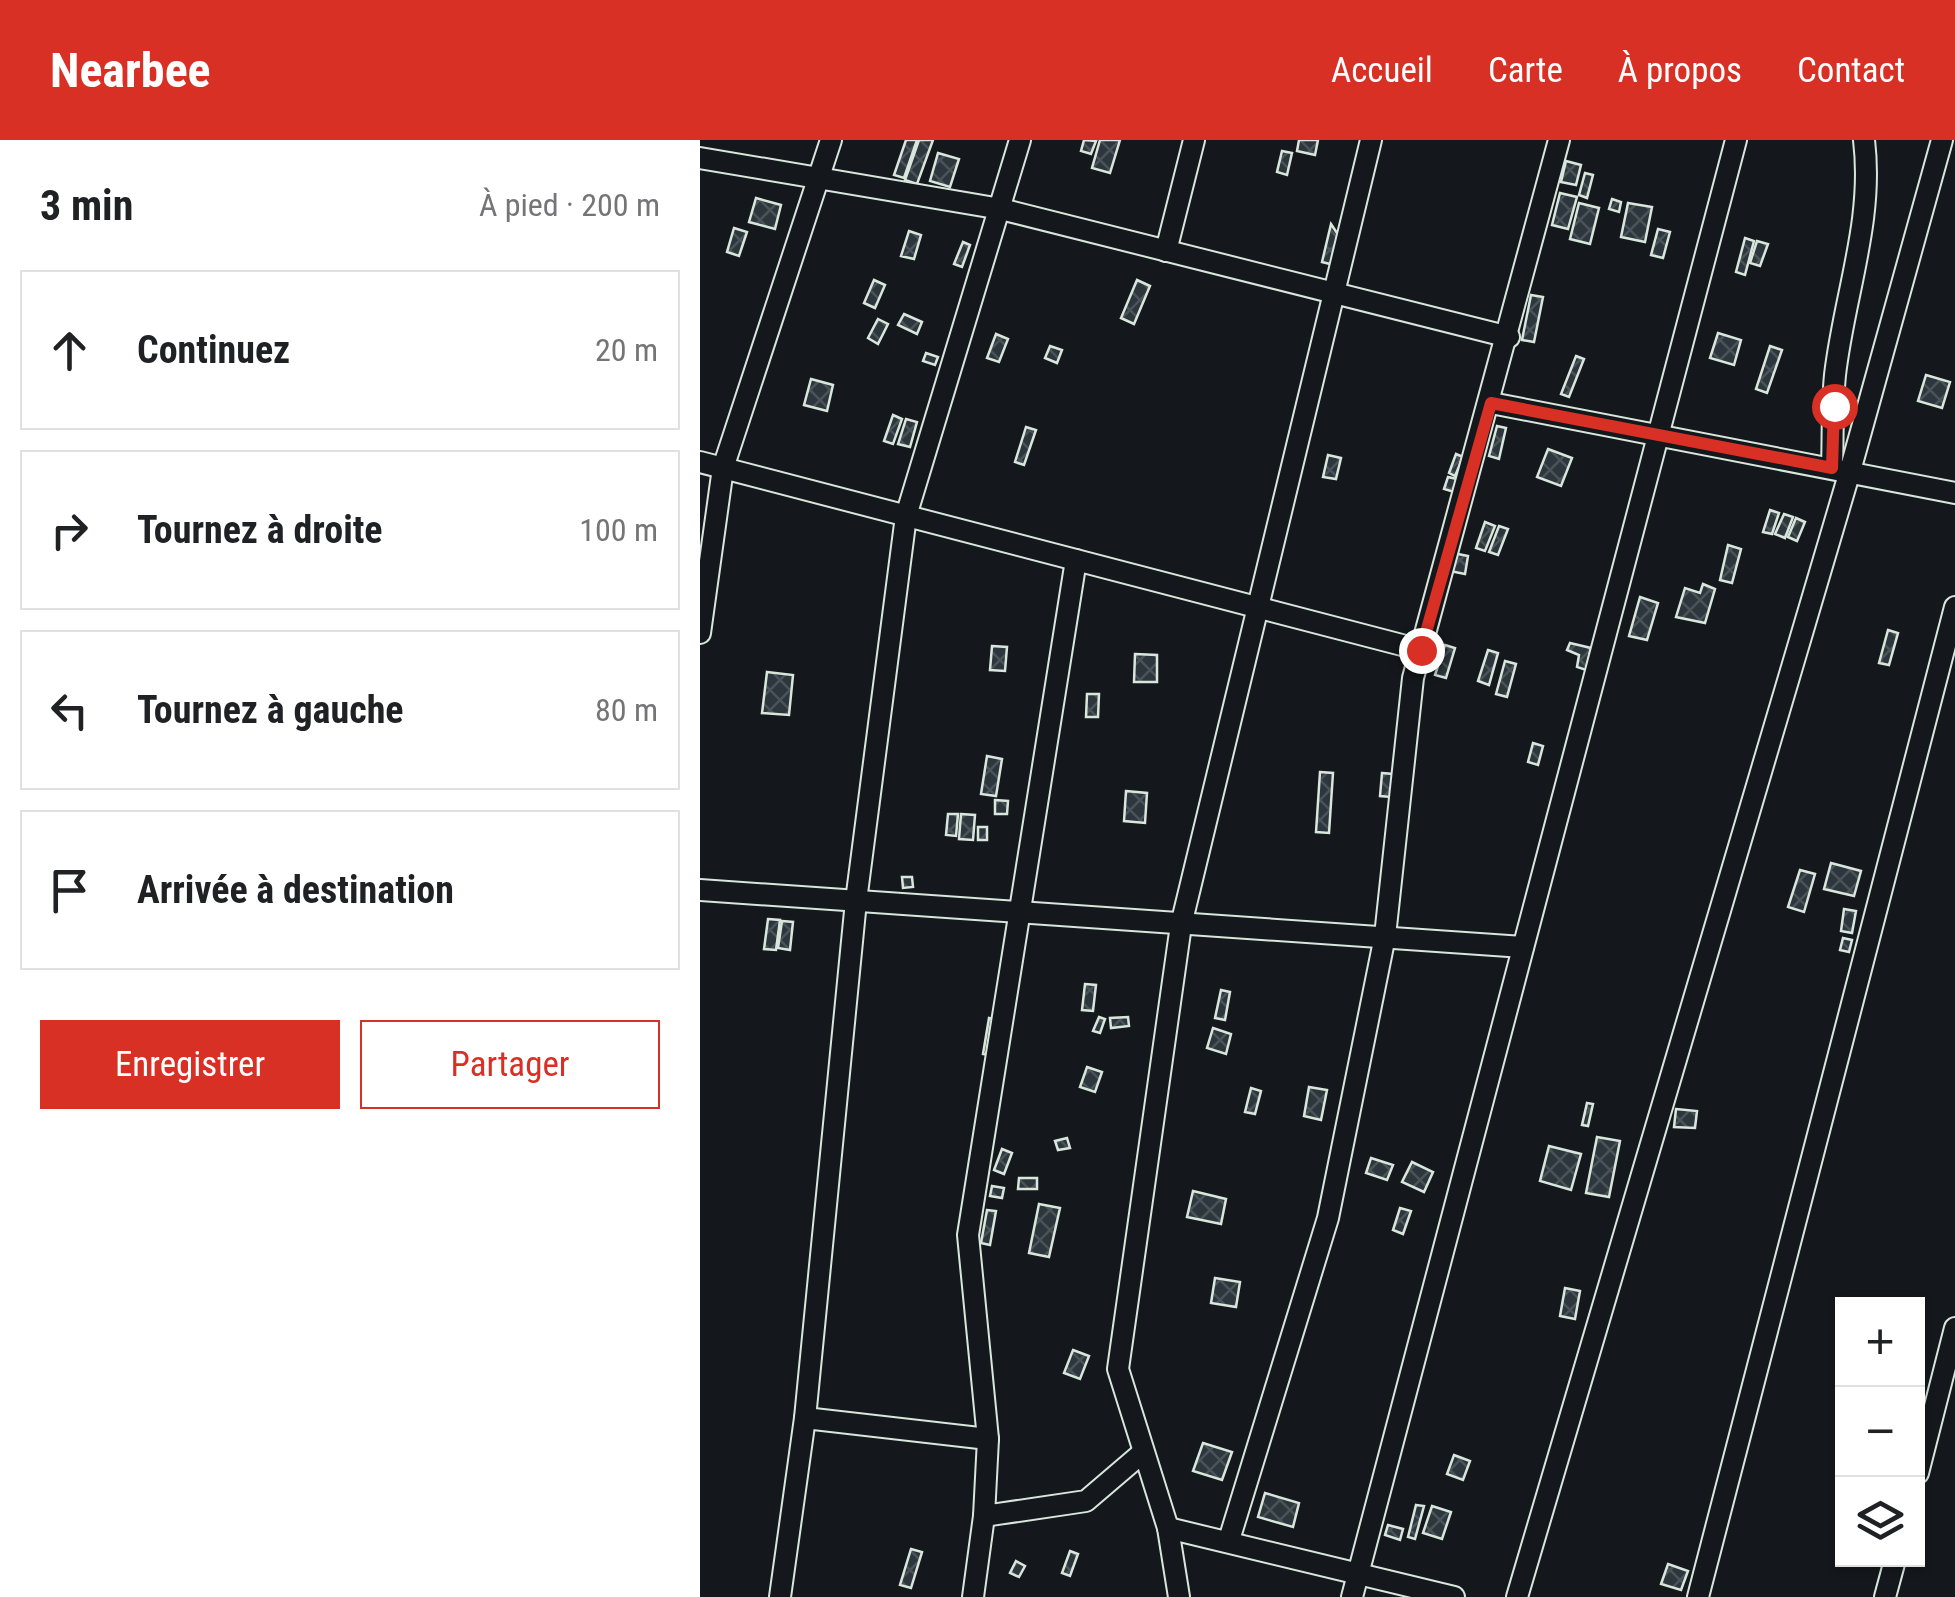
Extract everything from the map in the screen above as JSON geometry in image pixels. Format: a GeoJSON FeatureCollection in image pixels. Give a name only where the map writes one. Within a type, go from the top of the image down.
{"type":"FeatureCollection","features":[{"type":"Feature","properties":{"kind":"street"},"geometry":{"type":"LineString","coordinates":[[700,632],[724,468],[831,140]]}},
{"type":"Feature","properties":{"kind":"street"},"geometry":{"type":"LineString","coordinates":[[780,1597],[805,1418],[856,901],[906,516],[1020,140]]}},
{"type":"Feature","properties":{"kind":"street"},"geometry":{"type":"LineString","coordinates":[[1166,251],[1194,140]]}},
{"type":"Feature","properties":{"kind":"street"},"geometry":{"type":"LineString","coordinates":[[1179,1597],[1168,1528],[1141,1454],[1118,1370],[1182,925],[1371,140]]}},
{"type":"Feature","properties":{"kind":"street"},"geometry":{"type":"LineString","coordinates":[[1229,1540],[1328,1218],[1386,936],[1414,678],[1559,140]]}},
{"type":"Feature","properties":{"kind":"street"},"geometry":{"type":"LineString","coordinates":[[1352,1597],[1736,140]]}},
{"type":"Feature","properties":{"kind":"street"},"geometry":{"type":"LineString","coordinates":[[1841,469],[1835,376],[1866,204],[1864,140]]}},
{"type":"Feature","properties":{"kind":"street"},"geometry":{"type":"LineString","coordinates":[[1517,1597],[1841,469],[1942,140]]}},
{"type":"Feature","properties":{"kind":"street"},"geometry":{"type":"LineString","coordinates":[[700,158],[1001,209],[1509,337]]}},
{"type":"Feature","properties":{"kind":"street"},"geometry":{"type":"LineString","coordinates":[[1491,403],[1955,493]]}},
{"type":"Feature","properties":{"kind":"street"},"geometry":{"type":"LineString","coordinates":[[700,462],[1421,650]]}},
{"type":"Feature","properties":{"kind":"street"},"geometry":{"type":"LineString","coordinates":[[973,1597],[984,1516],[988,1439],[968,1235],[1076,560]]}},
{"type":"Feature","properties":{"kind":"street"},"geometry":{"type":"LineString","coordinates":[[1698,1597],[1955,607]]}},
{"type":"Feature","properties":{"kind":"street"},"geometry":{"type":"LineString","coordinates":[[700,890],[1523,947]]}},
{"type":"Feature","properties":{"kind":"street"},"geometry":{"type":"LineString","coordinates":[[1925,1446],[1955,1328]]}},
{"type":"Feature","properties":{"kind":"street"},"geometry":{"type":"LineString","coordinates":[[805,1418],[988,1439]]}},
{"type":"Feature","properties":{"kind":"street"},"geometry":{"type":"LineString","coordinates":[[984,1516],[1086,1501],[1141,1454]]}},
{"type":"Feature","properties":{"kind":"street"},"geometry":{"type":"LineString","coordinates":[[1168,1528],[1454,1597]]}},
{"type":"Feature","properties":{"kind":"street"},"geometry":{"type":"LineString","coordinates":[[1886,1597],[1893,1567]]}},
{"type":"Feature","properties":{"kind":"building"},"geometry":{"type":"Polygon","coordinates":[[[906,140],[917,140],[904,178],[894,175],[906,140]]]}},
{"type":"Feature","properties":{"kind":"building"},"geometry":{"type":"Polygon","coordinates":[[[919,140],[933,140],[917,184],[905,180],[919,140]]]}},
{"type":"Feature","properties":{"kind":"building"},"geometry":{"type":"Polygon","coordinates":[[[1084,140],[1096,141],[1091,154],[1081,151],[1084,140]]]}},
{"type":"Feature","properties":{"kind":"building"},"geometry":{"type":"Polygon","coordinates":[[[1100,140],[1120,140],[1110,173],[1092,168],[1100,140]]]}},
{"type":"Feature","properties":{"kind":"building"},"geometry":{"type":"Polygon","coordinates":[[[1299,140],[1318,140],[1315,155],[1297,151],[1299,140]]]}},
{"type":"Feature","properties":{"kind":"building"},"geometry":{"type":"Polygon","coordinates":[[[1282,151],[1292,153],[1287,175],[1277,172],[1282,151]]]}},
{"type":"Feature","properties":{"kind":"building"},"geometry":{"type":"Polygon","coordinates":[[[938,153],[959,159],[950,187],[930,181],[938,153]]]}},
{"type":"Feature","properties":{"kind":"building"},"geometry":{"type":"Polygon","coordinates":[[[1566,161],[1581,165],[1576,185],[1561,182],[1566,161]]]}},
{"type":"Feature","properties":{"kind":"building"},"geometry":{"type":"Polygon","coordinates":[[[1585,173],[1593,175],[1587,198],[1579,195],[1585,173]]]}},
{"type":"Feature","properties":{"kind":"building"},"geometry":{"type":"Polygon","coordinates":[[[1560,193],[1577,197],[1568,229],[1552,225],[1560,193]]]}},
{"type":"Feature","properties":{"kind":"building"},"geometry":{"type":"Polygon","coordinates":[[[756,198],[781,205],[775,229],[749,222],[756,198]]]}},
{"type":"Feature","properties":{"kind":"building"},"geometry":{"type":"Polygon","coordinates":[[[1612,199],[1621,202],[1619,212],[1609,209],[1612,199]]]}},
{"type":"Feature","properties":{"kind":"building"},"geometry":{"type":"Polygon","coordinates":[[[1579,203],[1599,208],[1590,244],[1570,239],[1579,203]]]}},
{"type":"Feature","properties":{"kind":"building"},"geometry":{"type":"Polygon","coordinates":[[[1628,203],[1652,207],[1645,242],[1621,237],[1628,203]]]}},
{"type":"Feature","properties":{"kind":"building"},"geometry":{"type":"Polygon","coordinates":[[[1331,224],[1341,239],[1334,265],[1322,262],[1331,224]]]}},
{"type":"Feature","properties":{"kind":"building"},"geometry":{"type":"Polygon","coordinates":[[[734,228],[747,232],[739,256],[727,252],[734,228]]]}},
{"type":"Feature","properties":{"kind":"building"},"geometry":{"type":"Polygon","coordinates":[[[1658,229],[1670,232],[1663,258],[1651,255],[1658,229]]]}},
{"type":"Feature","properties":{"kind":"building"},"geometry":{"type":"Polygon","coordinates":[[[909,231],[921,235],[914,259],[901,256],[909,231]]]}},
{"type":"Feature","properties":{"kind":"building"},"geometry":{"type":"Polygon","coordinates":[[[1745,238],[1754,241],[1745,275],[1736,272],[1745,238]]]}},
{"type":"Feature","properties":{"kind":"building"},"geometry":{"type":"Polygon","coordinates":[[[1757,241],[1768,244],[1760,266],[1750,263],[1757,241]]]}},
{"type":"Feature","properties":{"kind":"building"},"geometry":{"type":"Polygon","coordinates":[[[963,242],[970,245],[962,267],[954,264],[963,242]]]}},
{"type":"Feature","properties":{"kind":"building"},"geometry":{"type":"Polygon","coordinates":[[[874,280],[885,285],[875,308],[864,303],[874,280]]]}},
{"type":"Feature","properties":{"kind":"building"},"geometry":{"type":"Polygon","coordinates":[[[1137,280],[1150,286],[1134,324],[1121,318],[1137,280]]]}},
{"type":"Feature","properties":{"kind":"building"},"geometry":{"type":"Polygon","coordinates":[[[1531,295],[1543,297],[1534,342],[1522,340],[1531,295]]]}},
{"type":"Feature","properties":{"kind":"building"},"geometry":{"type":"Polygon","coordinates":[[[904,314],[922,322],[917,334],[898,325],[904,314]]]}},
{"type":"Feature","properties":{"kind":"building"},"geometry":{"type":"Polygon","coordinates":[[[878,319],[888,324],[878,344],[868,338],[878,319]]]}},
{"type":"Feature","properties":{"kind":"building"},"geometry":{"type":"Polygon","coordinates":[[[1718,333],[1741,340],[1734,365],[1710,358],[1718,333]]]}},
{"type":"Feature","properties":{"kind":"building"},"geometry":{"type":"Polygon","coordinates":[[[996,334],[1008,339],[999,362],[987,358],[996,334]]]}},
{"type":"Feature","properties":{"kind":"building"},"geometry":{"type":"Polygon","coordinates":[[[1050,346],[1062,350],[1057,363],[1045,358],[1050,346]]]}},
{"type":"Feature","properties":{"kind":"building"},"geometry":{"type":"Polygon","coordinates":[[[1770,346],[1782,350],[1767,393],[1756,389],[1770,346]]]}},
{"type":"Feature","properties":{"kind":"building"},"geometry":{"type":"Polygon","coordinates":[[[926,353],[938,357],[935,365],[923,361],[926,353]]]}},
{"type":"Feature","properties":{"kind":"building"},"geometry":{"type":"Polygon","coordinates":[[[1576,356],[1584,359],[1569,397],[1561,394],[1576,356]]]}},
{"type":"Feature","properties":{"kind":"building"},"geometry":{"type":"Polygon","coordinates":[[[1926,375],[1950,382],[1942,408],[1918,401],[1926,375]]]}},
{"type":"Feature","properties":{"kind":"building"},"geometry":{"type":"Polygon","coordinates":[[[811,379],[833,385],[827,411],[804,405],[811,379]]]}},
{"type":"Feature","properties":{"kind":"building"},"geometry":{"type":"Polygon","coordinates":[[[893,415],[902,419],[893,444],[884,441],[893,415]]]}},
{"type":"Feature","properties":{"kind":"building"},"geometry":{"type":"Polygon","coordinates":[[[906,419],[917,422],[910,447],[898,444],[906,419]]]}},
{"type":"Feature","properties":{"kind":"building"},"geometry":{"type":"Polygon","coordinates":[[[1497,426],[1506,428],[1499,459],[1489,456],[1497,426]]]}},
{"type":"Feature","properties":{"kind":"building"},"geometry":{"type":"Polygon","coordinates":[[[1026,427],[1036,430],[1024,465],[1015,462],[1026,427]]]}},
{"type":"Feature","properties":{"kind":"building"},"geometry":{"type":"Polygon","coordinates":[[[1548,449],[1572,458],[1561,486],[1537,477],[1548,449]]]}},
{"type":"Feature","properties":{"kind":"building"},"geometry":{"type":"Polygon","coordinates":[[[1456,454],[1463,457],[1455,476],[1449,473],[1456,454]]]}},
{"type":"Feature","properties":{"kind":"building"},"geometry":{"type":"Polygon","coordinates":[[[1328,455],[1341,458],[1336,479],[1323,477],[1328,455]]]}},
{"type":"Feature","properties":{"kind":"building"},"geometry":{"type":"Polygon","coordinates":[[[1448,477],[1457,479],[1454,492],[1444,489],[1448,477]]]}},
{"type":"Feature","properties":{"kind":"building"},"geometry":{"type":"Polygon","coordinates":[[[1770,510],[1779,513],[1772,534],[1763,532],[1770,510]]]}},
{"type":"Feature","properties":{"kind":"building"},"geometry":{"type":"Polygon","coordinates":[[[1784,514],[1793,517],[1785,538],[1775,534],[1784,514]]]}},
{"type":"Feature","properties":{"kind":"building"},"geometry":{"type":"Polygon","coordinates":[[[1796,518],[1805,522],[1797,541],[1788,537],[1796,518]]]}},
{"type":"Feature","properties":{"kind":"building"},"geometry":{"type":"Polygon","coordinates":[[[1485,522],[1495,526],[1485,551],[1476,548],[1485,522]]]}},
{"type":"Feature","properties":{"kind":"building"},"geometry":{"type":"Polygon","coordinates":[[[1499,526],[1508,529],[1498,555],[1489,552],[1499,526]]]}},
{"type":"Feature","properties":{"kind":"building"},"geometry":{"type":"Polygon","coordinates":[[[1728,545],[1741,549],[1732,583],[1720,580],[1728,545]]]}},
{"type":"Feature","properties":{"kind":"building"},"geometry":{"type":"Polygon","coordinates":[[[1453,553],[1468,556],[1465,574],[1450,571],[1453,553]]]}},
{"type":"Feature","properties":{"kind":"building"},"geometry":{"type":"Polygon","coordinates":[[[1703,584],[1715,589],[1705,623],[1676,617],[1685,588],[1700,593],[1703,584]]]}},
{"type":"Feature","properties":{"kind":"building"},"geometry":{"type":"Polygon","coordinates":[[[1640,597],[1658,603],[1647,640],[1629,636],[1640,597]]]}},
{"type":"Feature","properties":{"kind":"building"},"geometry":{"type":"Polygon","coordinates":[[[1888,630],[1898,633],[1889,665],[1879,663],[1888,630]]]}},
{"type":"Feature","properties":{"kind":"building"},"geometry":{"type":"Polygon","coordinates":[[[1570,643],[1591,648],[1586,670],[1577,667],[1579,655],[1567,650],[1570,643]]]}},
{"type":"Feature","properties":{"kind":"building"},"geometry":{"type":"Polygon","coordinates":[[[1445,645],[1455,648],[1446,678],[1435,675],[1445,645]]]}},
{"type":"Feature","properties":{"kind":"building"},"geometry":{"type":"Polygon","coordinates":[[[992,646],[1007,647],[1005,671],[990,670],[992,646]]]}},
{"type":"Feature","properties":{"kind":"building"},"geometry":{"type":"Polygon","coordinates":[[[1488,650],[1498,653],[1489,685],[1478,681],[1488,650]]]}},
{"type":"Feature","properties":{"kind":"building"},"geometry":{"type":"Polygon","coordinates":[[[1135,654],[1157,655],[1157,682],[1134,682],[1135,654]]]}},
{"type":"Feature","properties":{"kind":"building"},"geometry":{"type":"Polygon","coordinates":[[[1505,661],[1516,664],[1507,697],[1496,694],[1505,661]]]}},
{"type":"Feature","properties":{"kind":"building"},"geometry":{"type":"Polygon","coordinates":[[[767,672],[793,675],[789,715],[762,713],[767,672]]]}},
{"type":"Feature","properties":{"kind":"building"},"geometry":{"type":"Polygon","coordinates":[[[1087,694],[1099,694],[1098,717],[1086,717],[1087,694]]]}},
{"type":"Feature","properties":{"kind":"building"},"geometry":{"type":"Polygon","coordinates":[[[1533,743],[1543,746],[1538,765],[1528,762],[1533,743]]]}},
{"type":"Feature","properties":{"kind":"building"},"geometry":{"type":"Polygon","coordinates":[[[987,756],[1002,759],[996,796],[981,794],[987,756]]]}},
{"type":"Feature","properties":{"kind":"building"},"geometry":{"type":"Polygon","coordinates":[[[1320,772],[1333,773],[1329,833],[1316,832],[1320,772]]]}},
{"type":"Feature","properties":{"kind":"building"},"geometry":{"type":"Polygon","coordinates":[[[1382,773],[1393,774],[1391,797],[1380,796],[1382,773]]]}},
{"type":"Feature","properties":{"kind":"building"},"geometry":{"type":"Polygon","coordinates":[[[1126,791],[1147,793],[1145,823],[1124,821],[1126,791]]]}},
{"type":"Feature","properties":{"kind":"building"},"geometry":{"type":"Polygon","coordinates":[[[995,800],[1008,801],[1007,814],[995,814],[995,800]]]}},
{"type":"Feature","properties":{"kind":"building"},"geometry":{"type":"Polygon","coordinates":[[[948,814],[958,814],[956,836],[946,835],[948,814]]]}},
{"type":"Feature","properties":{"kind":"building"},"geometry":{"type":"Polygon","coordinates":[[[961,814],[975,815],[973,840],[959,839],[961,814]]]}},
{"type":"Feature","properties":{"kind":"building"},"geometry":{"type":"Polygon","coordinates":[[[978,827],[987,827],[987,840],[978,840],[978,827]]]}},
{"type":"Feature","properties":{"kind":"building"},"geometry":{"type":"Polygon","coordinates":[[[1831,863],[1861,871],[1854,896],[1824,889],[1831,863]]]}},
{"type":"Feature","properties":{"kind":"building"},"geometry":{"type":"Polygon","coordinates":[[[1800,870],[1815,874],[1804,912],[1788,907],[1800,870]]]}},
{"type":"Feature","properties":{"kind":"building"},"geometry":{"type":"Polygon","coordinates":[[[902,877],[912,877],[913,887],[903,888],[902,877]]]}},
{"type":"Feature","properties":{"kind":"building"},"geometry":{"type":"Polygon","coordinates":[[[1844,909],[1856,911],[1852,933],[1841,931],[1844,909]]]}},
{"type":"Feature","properties":{"kind":"building"},"geometry":{"type":"Polygon","coordinates":[[[768,919],[780,920],[776,950],[764,949],[768,919]]]}},
{"type":"Feature","properties":{"kind":"building"},"geometry":{"type":"Polygon","coordinates":[[[782,921],[793,922],[790,950],[778,948],[782,921]]]}},
{"type":"Feature","properties":{"kind":"building"},"geometry":{"type":"Polygon","coordinates":[[[1843,938],[1852,940],[1849,952],[1840,950],[1843,938]]]}},
{"type":"Feature","properties":{"kind":"building"},"geometry":{"type":"Polygon","coordinates":[[[1085,984],[1096,985],[1093,1011],[1082,1010],[1085,984]]]}},
{"type":"Feature","properties":{"kind":"building"},"geometry":{"type":"Polygon","coordinates":[[[1221,990],[1230,992],[1225,1020],[1215,1018],[1221,990]]]}},
{"type":"Feature","properties":{"kind":"building"},"geometry":{"type":"Polygon","coordinates":[[[1099,1017],[1105,1019],[1100,1033],[1093,1031],[1099,1017]]]}},
{"type":"Feature","properties":{"kind":"building"},"geometry":{"type":"Polygon","coordinates":[[[1128,1017],[1129,1026],[1111,1028],[1110,1018],[1128,1017]]]}},
{"type":"Feature","properties":{"kind":"building"},"geometry":{"type":"Polygon","coordinates":[[[989,1018],[1002,1021],[995,1056],[983,1054],[989,1018]]]}},
{"type":"Feature","properties":{"kind":"building"},"geometry":{"type":"Polygon","coordinates":[[[1213,1028],[1231,1034],[1226,1054],[1207,1048],[1213,1028]]]}},
{"type":"Feature","properties":{"kind":"building"},"geometry":{"type":"Polygon","coordinates":[[[1087,1067],[1102,1072],[1095,1092],[1080,1087],[1087,1067]]]}},
{"type":"Feature","properties":{"kind":"building"},"geometry":{"type":"Polygon","coordinates":[[[1309,1087],[1327,1090],[1321,1120],[1304,1116],[1309,1087]]]}},
{"type":"Feature","properties":{"kind":"building"},"geometry":{"type":"Polygon","coordinates":[[[1251,1088],[1261,1091],[1255,1114],[1245,1112],[1251,1088]]]}},
{"type":"Feature","properties":{"kind":"building"},"geometry":{"type":"Polygon","coordinates":[[[1587,1103],[1593,1104],[1588,1126],[1582,1125],[1587,1103]]]}},
{"type":"Feature","properties":{"kind":"building"},"geometry":{"type":"Polygon","coordinates":[[[1676,1109],[1697,1111],[1695,1128],[1674,1127],[1676,1109]]]}},
{"type":"Feature","properties":{"kind":"building"},"geometry":{"type":"Polygon","coordinates":[[[1597,1137],[1620,1141],[1609,1197],[1586,1193],[1597,1137]]]}},
{"type":"Feature","properties":{"kind":"building"},"geometry":{"type":"Polygon","coordinates":[[[1067,1138],[1070,1148],[1058,1150],[1055,1141],[1067,1138]]]}},
{"type":"Feature","properties":{"kind":"building"},"geometry":{"type":"Polygon","coordinates":[[[1549,1146],[1581,1154],[1571,1190],[1540,1181],[1549,1146]]]}},
{"type":"Feature","properties":{"kind":"building"},"geometry":{"type":"Polygon","coordinates":[[[1002,1149],[1012,1153],[1004,1174],[994,1170],[1002,1149]]]}},
{"type":"Feature","properties":{"kind":"building"},"geometry":{"type":"Polygon","coordinates":[[[1371,1158],[1393,1165],[1387,1180],[1366,1173],[1371,1158]]]}},
{"type":"Feature","properties":{"kind":"building"},"geometry":{"type":"Polygon","coordinates":[[[1412,1162],[1433,1172],[1424,1192],[1402,1182],[1412,1162]]]}},
{"type":"Feature","properties":{"kind":"building"},"geometry":{"type":"Polygon","coordinates":[[[1019,1178],[1037,1178],[1037,1189],[1018,1189],[1019,1178]]]}},
{"type":"Feature","properties":{"kind":"building"},"geometry":{"type":"Polygon","coordinates":[[[992,1186],[1004,1188],[1002,1198],[990,1196],[992,1186]]]}},
{"type":"Feature","properties":{"kind":"building"},"geometry":{"type":"Polygon","coordinates":[[[1193,1191],[1226,1199],[1221,1224],[1187,1217],[1193,1191]]]}},
{"type":"Feature","properties":{"kind":"building"},"geometry":{"type":"Polygon","coordinates":[[[1039,1204],[1060,1208],[1049,1257],[1029,1253],[1039,1204]]]}},
{"type":"Feature","properties":{"kind":"building"},"geometry":{"type":"Polygon","coordinates":[[[1400,1208],[1411,1211],[1403,1234],[1393,1230],[1400,1208]]]}},
{"type":"Feature","properties":{"kind":"building"},"geometry":{"type":"Polygon","coordinates":[[[987,1210],[996,1211],[990,1245],[981,1243],[987,1210]]]}},
{"type":"Feature","properties":{"kind":"building"},"geometry":{"type":"Polygon","coordinates":[[[1215,1278],[1240,1282],[1236,1307],[1211,1303],[1215,1278]]]}},
{"type":"Feature","properties":{"kind":"building"},"geometry":{"type":"Polygon","coordinates":[[[1565,1288],[1580,1291],[1575,1319],[1560,1316],[1565,1288]]]}},
{"type":"Feature","properties":{"kind":"building"},"geometry":{"type":"Polygon","coordinates":[[[1073,1350],[1089,1356],[1080,1379],[1064,1373],[1073,1350]]]}},
{"type":"Feature","properties":{"kind":"building"},"geometry":{"type":"Polygon","coordinates":[[[1203,1443],[1232,1452],[1222,1480],[1193,1471],[1203,1443]]]}},
{"type":"Feature","properties":{"kind":"building"},"geometry":{"type":"Polygon","coordinates":[[[1454,1455],[1470,1461],[1463,1480],[1447,1474],[1454,1455]]]}},
{"type":"Feature","properties":{"kind":"building"},"geometry":{"type":"Polygon","coordinates":[[[1265,1493],[1299,1503],[1293,1527],[1258,1517],[1265,1493]]]}},
{"type":"Feature","properties":{"kind":"building"},"geometry":{"type":"Polygon","coordinates":[[[1416,1505],[1424,1506],[1415,1539],[1408,1537],[1416,1505]]]}},
{"type":"Feature","properties":{"kind":"building"},"geometry":{"type":"Polygon","coordinates":[[[1432,1506],[1451,1512],[1442,1539],[1423,1533],[1432,1506]]]}},
{"type":"Feature","properties":{"kind":"building"},"geometry":{"type":"Polygon","coordinates":[[[1388,1525],[1403,1529],[1400,1540],[1385,1535],[1388,1525]]]}},
{"type":"Feature","properties":{"kind":"building"},"geometry":{"type":"Polygon","coordinates":[[[911,1549],[922,1552],[911,1588],[900,1585],[911,1549]]]}},
{"type":"Feature","properties":{"kind":"building"},"geometry":{"type":"Polygon","coordinates":[[[1070,1551],[1078,1554],[1070,1576],[1062,1573],[1070,1551]]]}},
{"type":"Feature","properties":{"kind":"building"},"geometry":{"type":"Polygon","coordinates":[[[1016,1561],[1025,1566],[1019,1577],[1010,1573],[1016,1561]]]}},
{"type":"Feature","properties":{"kind":"building"},"geometry":{"type":"Polygon","coordinates":[[[1668,1564],[1688,1571],[1681,1590],[1661,1584],[1668,1564]]]}},
{"type":"Feature","properties":{"kind":"route"},"geometry":{"type":"LineString","coordinates":[[1421,650],[1491,403],[1832,468],[1834,406]]}}]}
